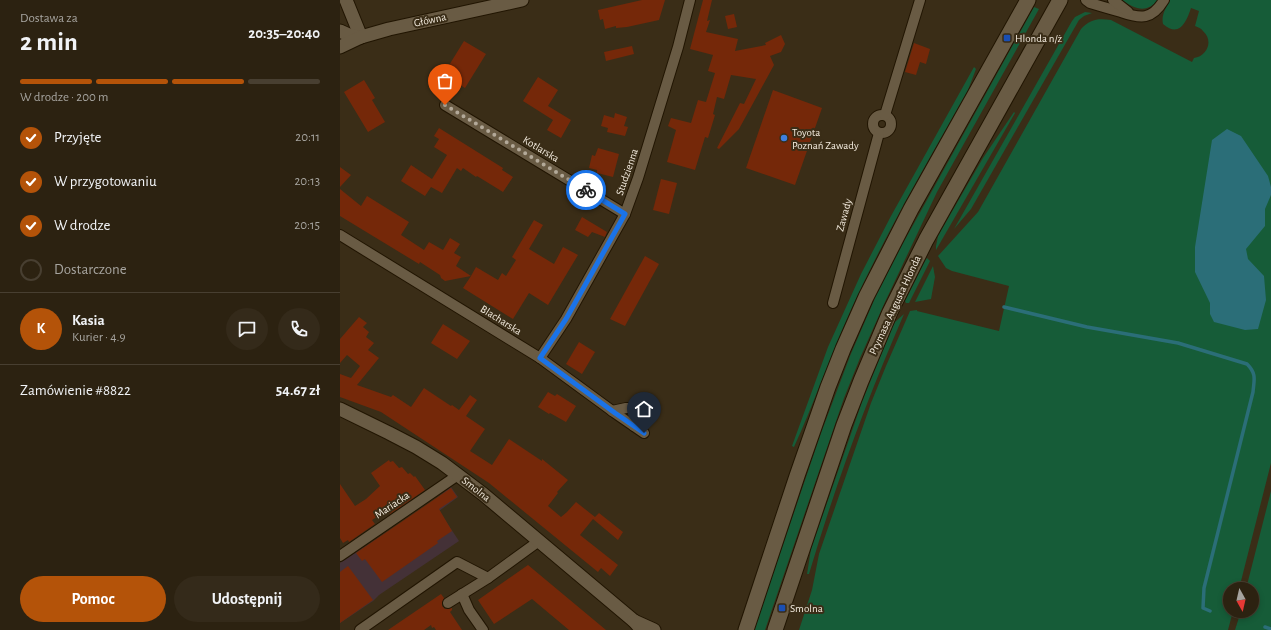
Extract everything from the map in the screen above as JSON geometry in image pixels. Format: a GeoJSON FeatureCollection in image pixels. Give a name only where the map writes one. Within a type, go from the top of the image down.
{"type":"FeatureCollection","features":[{"type":"Feature","properties":{"kind":"main road"},"geometry":{"type":"LineString","coordinates":[[746,630],[828,387],[866,297],[921,191],[1028,0]]}},
{"type":"Feature","properties":{"kind":"main road","name":"Prymasa Augusta Hlonda"},"geometry":{"type":"LineString","coordinates":[[775,630],[844,424],[860,381],[890,312],[926,240],[1060,0]]}},
{"type":"Feature","properties":{"kind":"street"},"geometry":{"type":"LineString","coordinates":[[340,31],[351,36],[361,37],[346,0]]}},
{"type":"Feature","properties":{"kind":"street","name":"Główna"},"geometry":{"type":"LineString","coordinates":[[340,47],[361,37],[389,29],[522,0]]}},
{"type":"Feature","properties":{"kind":"street","name":"Studzienna"},"geometry":{"type":"LineString","coordinates":[[540,358],[566,319],[625,214],[638,178],[678,47],[690,0]]}},
{"type":"Feature","properties":{"kind":"street","name":"Zawady"},"geometry":{"type":"LineString","coordinates":[[833,303],[879,133],[886,133],[891,127],[890,120],[885,115],[920,0]]}},
{"type":"Feature","properties":{"kind":"street"},"geometry":{"type":"LineString","coordinates":[[1086,0],[1090,3],[1134,16],[1143,17],[1158,10],[1164,0]]}},
{"type":"Feature","properties":{"kind":"street"},"geometry":{"type":"LineString","coordinates":[[1113,0],[1134,16]]}},
{"type":"Feature","properties":{"kind":"street","name":"Kotlarska"},"geometry":{"type":"LineString","coordinates":[[445,105],[625,214]]}},
{"type":"Feature","properties":{"kind":"street","name":"Blacharska"},"geometry":{"type":"LineString","coordinates":[[340,235],[540,358],[644,433]]}},
{"type":"Feature","properties":{"kind":"street"},"geometry":{"type":"LineString","coordinates":[[612,411],[626,408],[636,408],[642,415],[642,424],[634,426]]}},
{"type":"Feature","properties":{"kind":"street","name":"Smolna"},"geometry":{"type":"LineString","coordinates":[[340,410],[416,447],[442,463],[483,494],[539,541],[636,627],[654,630]]}},
{"type":"Feature","properties":{"kind":"street","name":"Mariacka"},"geometry":{"type":"LineString","coordinates":[[340,556],[458,475]]}},
{"type":"Feature","properties":{"kind":"street"},"geometry":{"type":"LineString","coordinates":[[448,603],[488,578],[539,541]]}},
{"type":"Feature","properties":{"kind":"street"},"geometry":{"type":"LineString","coordinates":[[360,630],[457,562],[488,578]]}},
{"type":"Feature","properties":{"kind":"street"},"geometry":{"type":"LineString","coordinates":[[462,594],[469,610],[483,630]]}},
{"type":"Feature","properties":{"kind":"shaded area"},"geometry":{"type":"Polygon","coordinates":[[[451,487],[458,497],[439,511],[459,541],[340,623],[340,563],[424,508],[451,487]]]}},
{"type":"Feature","properties":{"kind":"green space"},"geometry":{"type":"Polygon","coordinates":[[[1122,0],[1158,0],[1145,9],[1140,9],[1131,6],[1122,0]]]}},
{"type":"Feature","properties":{"kind":"green space"},"geometry":{"type":"Polygon","coordinates":[[[1170,0],[1271,0],[1271,463],[1241,582],[1223,582],[1223,618],[1231,618],[1228,630],[799,630],[812,590],[819,554],[871,403],[910,311],[917,310],[999,331],[1009,286],[952,271],[946,268],[938,256],[978,212],[1081,29],[1088,23],[1098,19],[1111,20],[1192,62],[1194,58],[1199,57],[1208,48],[1208,39],[1206,35],[1200,28],[1195,26],[1199,11],[1191,8],[1187,19],[1181,27],[1173,30],[1163,24],[1163,15],[1170,0]]]}},
{"type":"Feature","properties":{"kind":"green space"},"geometry":{"type":"Polygon","coordinates":[[[1034,7],[1039,9],[937,192],[885,302],[844,398],[765,630],[754,630],[821,433],[850,356],[875,298],[902,245],[1034,7]]]}},
{"type":"Feature","properties":{"kind":"green space"},"geometry":{"type":"Polygon","coordinates":[[[1085,12],[1092,13],[1079,20],[971,209],[954,229],[1072,21],[1075,17],[1085,12]]]}},
{"type":"Feature","properties":{"kind":"green space"},"geometry":{"type":"Polygon","coordinates":[[[974,67],[976,69],[968,90],[906,200],[863,284],[794,447],[792,446],[828,347],[861,274],[891,216],[974,67]]]}},
{"type":"Feature","properties":{"kind":"green space"},"geometry":{"type":"Polygon","coordinates":[[[1014,112],[1015,113],[936,250],[938,236],[983,158],[1014,112]]]}},
{"type":"Feature","properties":{"kind":"green space"},"geometry":{"type":"Polygon","coordinates":[[[927,258],[930,261],[909,303],[906,303],[905,301],[927,258]]]}},
{"type":"Feature","properties":{"kind":"green space"},"geometry":{"type":"Polygon","coordinates":[[[933,266],[935,277],[931,299],[915,302],[933,266]]]}},
{"type":"Feature","properties":{"kind":"green space"},"geometry":{"type":"Polygon","coordinates":[[[904,314],[852,443],[809,574],[807,574],[811,549],[862,402],[892,328],[895,322],[904,314]]]}},
{"type":"Feature","properties":{"kind":"green space"},"geometry":{"type":"Polygon","coordinates":[[[1271,491],[1271,630],[1235,630],[1239,618],[1259,618],[1259,582],[1248,582],[1271,491]]]}},
{"type":"Feature","properties":{"kind":"water"},"geometry":{"type":"Polygon","coordinates":[[[1227,129],[1241,136],[1268,176],[1271,187],[1271,195],[1265,209],[1265,226],[1246,249],[1248,259],[1264,276],[1266,300],[1258,329],[1245,330],[1214,322],[1210,314],[1210,303],[1195,272],[1195,247],[1212,140],[1227,129]]]}},
{"type":"Feature","properties":{"kind":"building"},"geometry":{"type":"Polygon","coordinates":[[[642,0],[665,0],[659,20],[627,27],[616,28],[616,26],[605,29],[603,19],[600,20],[598,10],[642,0]]]}},
{"type":"Feature","properties":{"kind":"building"},"geometry":{"type":"Polygon","coordinates":[[[703,0],[712,0],[707,21],[710,20],[706,32],[738,39],[735,51],[766,45],[765,43],[781,35],[785,44],[781,52],[770,56],[774,65],[739,129],[719,149],[717,148],[740,103],[744,104],[756,79],[731,75],[724,99],[717,97],[713,114],[715,115],[708,138],[705,137],[695,170],[667,162],[676,130],[668,126],[671,118],[691,123],[698,100],[706,102],[715,73],[708,71],[713,55],[690,49],[703,0]]]}},
{"type":"Feature","properties":{"kind":"building"},"geometry":{"type":"Polygon","coordinates":[[[734,14],[737,27],[728,29],[725,16],[734,14]]]}},
{"type":"Feature","properties":{"kind":"building"},"geometry":{"type":"Polygon","coordinates":[[[464,41],[486,54],[465,88],[443,75],[464,41]]]}},
{"type":"Feature","properties":{"kind":"building"},"geometry":{"type":"Polygon","coordinates":[[[914,43],[930,49],[926,64],[920,62],[916,75],[905,72],[914,43]]]}},
{"type":"Feature","properties":{"kind":"building"},"geometry":{"type":"Polygon","coordinates":[[[632,46],[634,54],[606,61],[604,52],[632,46]]]}},
{"type":"Feature","properties":{"kind":"building"},"geometry":{"type":"Polygon","coordinates":[[[538,77],[558,90],[548,106],[571,120],[561,138],[547,130],[553,120],[523,101],[538,77]]]}},
{"type":"Feature","properties":{"kind":"building"},"geometry":{"type":"Polygon","coordinates":[[[364,80],[375,98],[372,100],[385,122],[368,132],[344,92],[364,80]]]}},
{"type":"Feature","properties":{"kind":"building","name":"Toyota Poznań Zawady"},"geometry":{"type":"Polygon","coordinates":[[[773,90],[822,108],[795,185],[746,168],[773,90]]]}},
{"type":"Feature","properties":{"kind":"building"},"geometry":{"type":"Polygon","coordinates":[[[615,113],[627,117],[624,126],[628,127],[625,136],[607,132],[608,128],[601,126],[604,115],[614,118],[615,113]]]}},
{"type":"Feature","properties":{"kind":"building"},"geometry":{"type":"Polygon","coordinates":[[[439,128],[503,168],[502,170],[513,177],[503,192],[463,168],[461,171],[457,168],[442,193],[431,187],[425,196],[401,181],[411,165],[432,179],[447,155],[434,147],[439,139],[434,136],[439,128]]]}},
{"type":"Feature","properties":{"kind":"building"},"geometry":{"type":"Polygon","coordinates":[[[598,148],[619,154],[613,177],[597,173],[597,170],[589,168],[592,155],[595,156],[598,148]]]}},
{"type":"Feature","properties":{"kind":"building"},"geometry":{"type":"Polygon","coordinates":[[[340,167],[351,175],[340,187],[340,167]]]}},
{"type":"Feature","properties":{"kind":"building"},"geometry":{"type":"Polygon","coordinates":[[[661,179],[677,183],[669,214],[653,210],[661,179]]]}},
{"type":"Feature","properties":{"kind":"building"},"geometry":{"type":"Polygon","coordinates":[[[340,189],[361,206],[367,196],[409,222],[401,235],[424,250],[429,242],[443,250],[450,238],[460,244],[454,253],[461,257],[456,266],[471,276],[445,281],[440,275],[420,262],[419,264],[340,216],[340,189]]]}},
{"type":"Feature","properties":{"kind":"building"},"geometry":{"type":"Polygon","coordinates":[[[582,217],[607,232],[605,237],[592,232],[588,237],[575,230],[582,217]]]}},
{"type":"Feature","properties":{"kind":"building"},"geometry":{"type":"Polygon","coordinates":[[[534,220],[543,225],[529,249],[554,264],[563,247],[578,255],[548,305],[529,293],[513,319],[463,288],[476,267],[498,280],[502,273],[506,276],[516,260],[512,257],[534,220]]]}},
{"type":"Feature","properties":{"kind":"building"},"geometry":{"type":"Polygon","coordinates":[[[645,256],[659,264],[625,326],[610,319],[645,256]]]}},
{"type":"Feature","properties":{"kind":"building"},"geometry":{"type":"Polygon","coordinates":[[[359,317],[367,323],[363,327],[369,332],[366,337],[374,343],[368,350],[379,358],[357,385],[391,397],[393,395],[411,407],[424,388],[459,410],[470,395],[477,400],[466,416],[485,429],[470,451],[492,465],[509,439],[542,461],[542,459],[568,480],[557,492],[558,493],[548,506],[561,517],[576,502],[595,517],[599,513],[623,532],[618,540],[593,519],[580,535],[618,565],[610,576],[601,568],[598,572],[489,483],[381,412],[340,397],[340,374],[351,378],[360,366],[347,355],[340,363],[340,339],[359,317]]]}},
{"type":"Feature","properties":{"kind":"building"},"geometry":{"type":"Polygon","coordinates":[[[443,324],[470,341],[457,359],[431,343],[443,324]]]}},
{"type":"Feature","properties":{"kind":"building"},"geometry":{"type":"Polygon","coordinates":[[[579,342],[595,352],[582,374],[566,364],[579,342]]]}},
{"type":"Feature","properties":{"kind":"building"},"geometry":{"type":"Polygon","coordinates":[[[548,392],[555,396],[557,394],[576,406],[566,422],[538,407],[548,392]]]}},
{"type":"Feature","properties":{"kind":"building"},"geometry":{"type":"Polygon","coordinates":[[[389,460],[390,462],[393,461],[399,468],[402,467],[408,474],[410,473],[414,477],[415,476],[425,490],[390,514],[387,510],[372,520],[375,524],[349,542],[348,540],[343,543],[340,538],[340,484],[355,506],[366,499],[380,486],[371,473],[389,460]]]}},
{"type":"Feature","properties":{"kind":"building"},"geometry":{"type":"Polygon","coordinates":[[[451,488],[457,497],[439,509],[452,531],[437,541],[438,543],[382,582],[365,559],[362,561],[356,553],[451,488]]]}},
{"type":"Feature","properties":{"kind":"building"},"geometry":{"type":"Polygon","coordinates":[[[528,565],[606,630],[569,630],[532,599],[494,624],[478,600],[528,565]]]}},
{"type":"Feature","properties":{"kind":"building"},"geometry":{"type":"Polygon","coordinates":[[[348,566],[373,600],[340,623],[340,572],[348,566]]]}},
{"type":"Feature","properties":{"kind":"building"},"geometry":{"type":"Polygon","coordinates":[[[441,594],[444,598],[442,606],[445,609],[452,608],[450,612],[462,630],[436,630],[434,627],[432,628],[431,625],[424,630],[388,630],[441,594]]]}},
{"type":"Feature","properties":{"kind":"waterway"},"geometry":{"type":"LineString","coordinates":[[1004,307],[1087,327],[1178,343],[1247,364],[1250,368],[1254,374],[1253,392],[1204,588],[1203,608],[1210,611]]}},
{"type":"Feature","properties":{"kind":"waterway"},"geometry":{"type":"LineString","coordinates":[[1265,627],[1271,629]]}},
{"type":"Feature","properties":{"kind":"way so far"},"geometry":{"type":"LineString","coordinates":[[445,105],[586,190]]}},
{"type":"Feature","properties":{"kind":"place","name":"Hlonda n/ż"},"geometry":{"type":"Point","coordinates":[1007,38]}},
{"type":"Feature","properties":{"kind":"place","name":"Toyota Poznań Zawady"},"geometry":{"type":"Point","coordinates":[784,138]}},
{"type":"Feature","properties":{"kind":"place","name":"Smolna"},"geometry":{"type":"Point","coordinates":[782,608]}},
{"type":"Feature","properties":{"kind":"route"},"geometry":{"type":"LineString","coordinates":[[586,190],[625,214],[566,319],[540,358],[644,433]]}}]}
